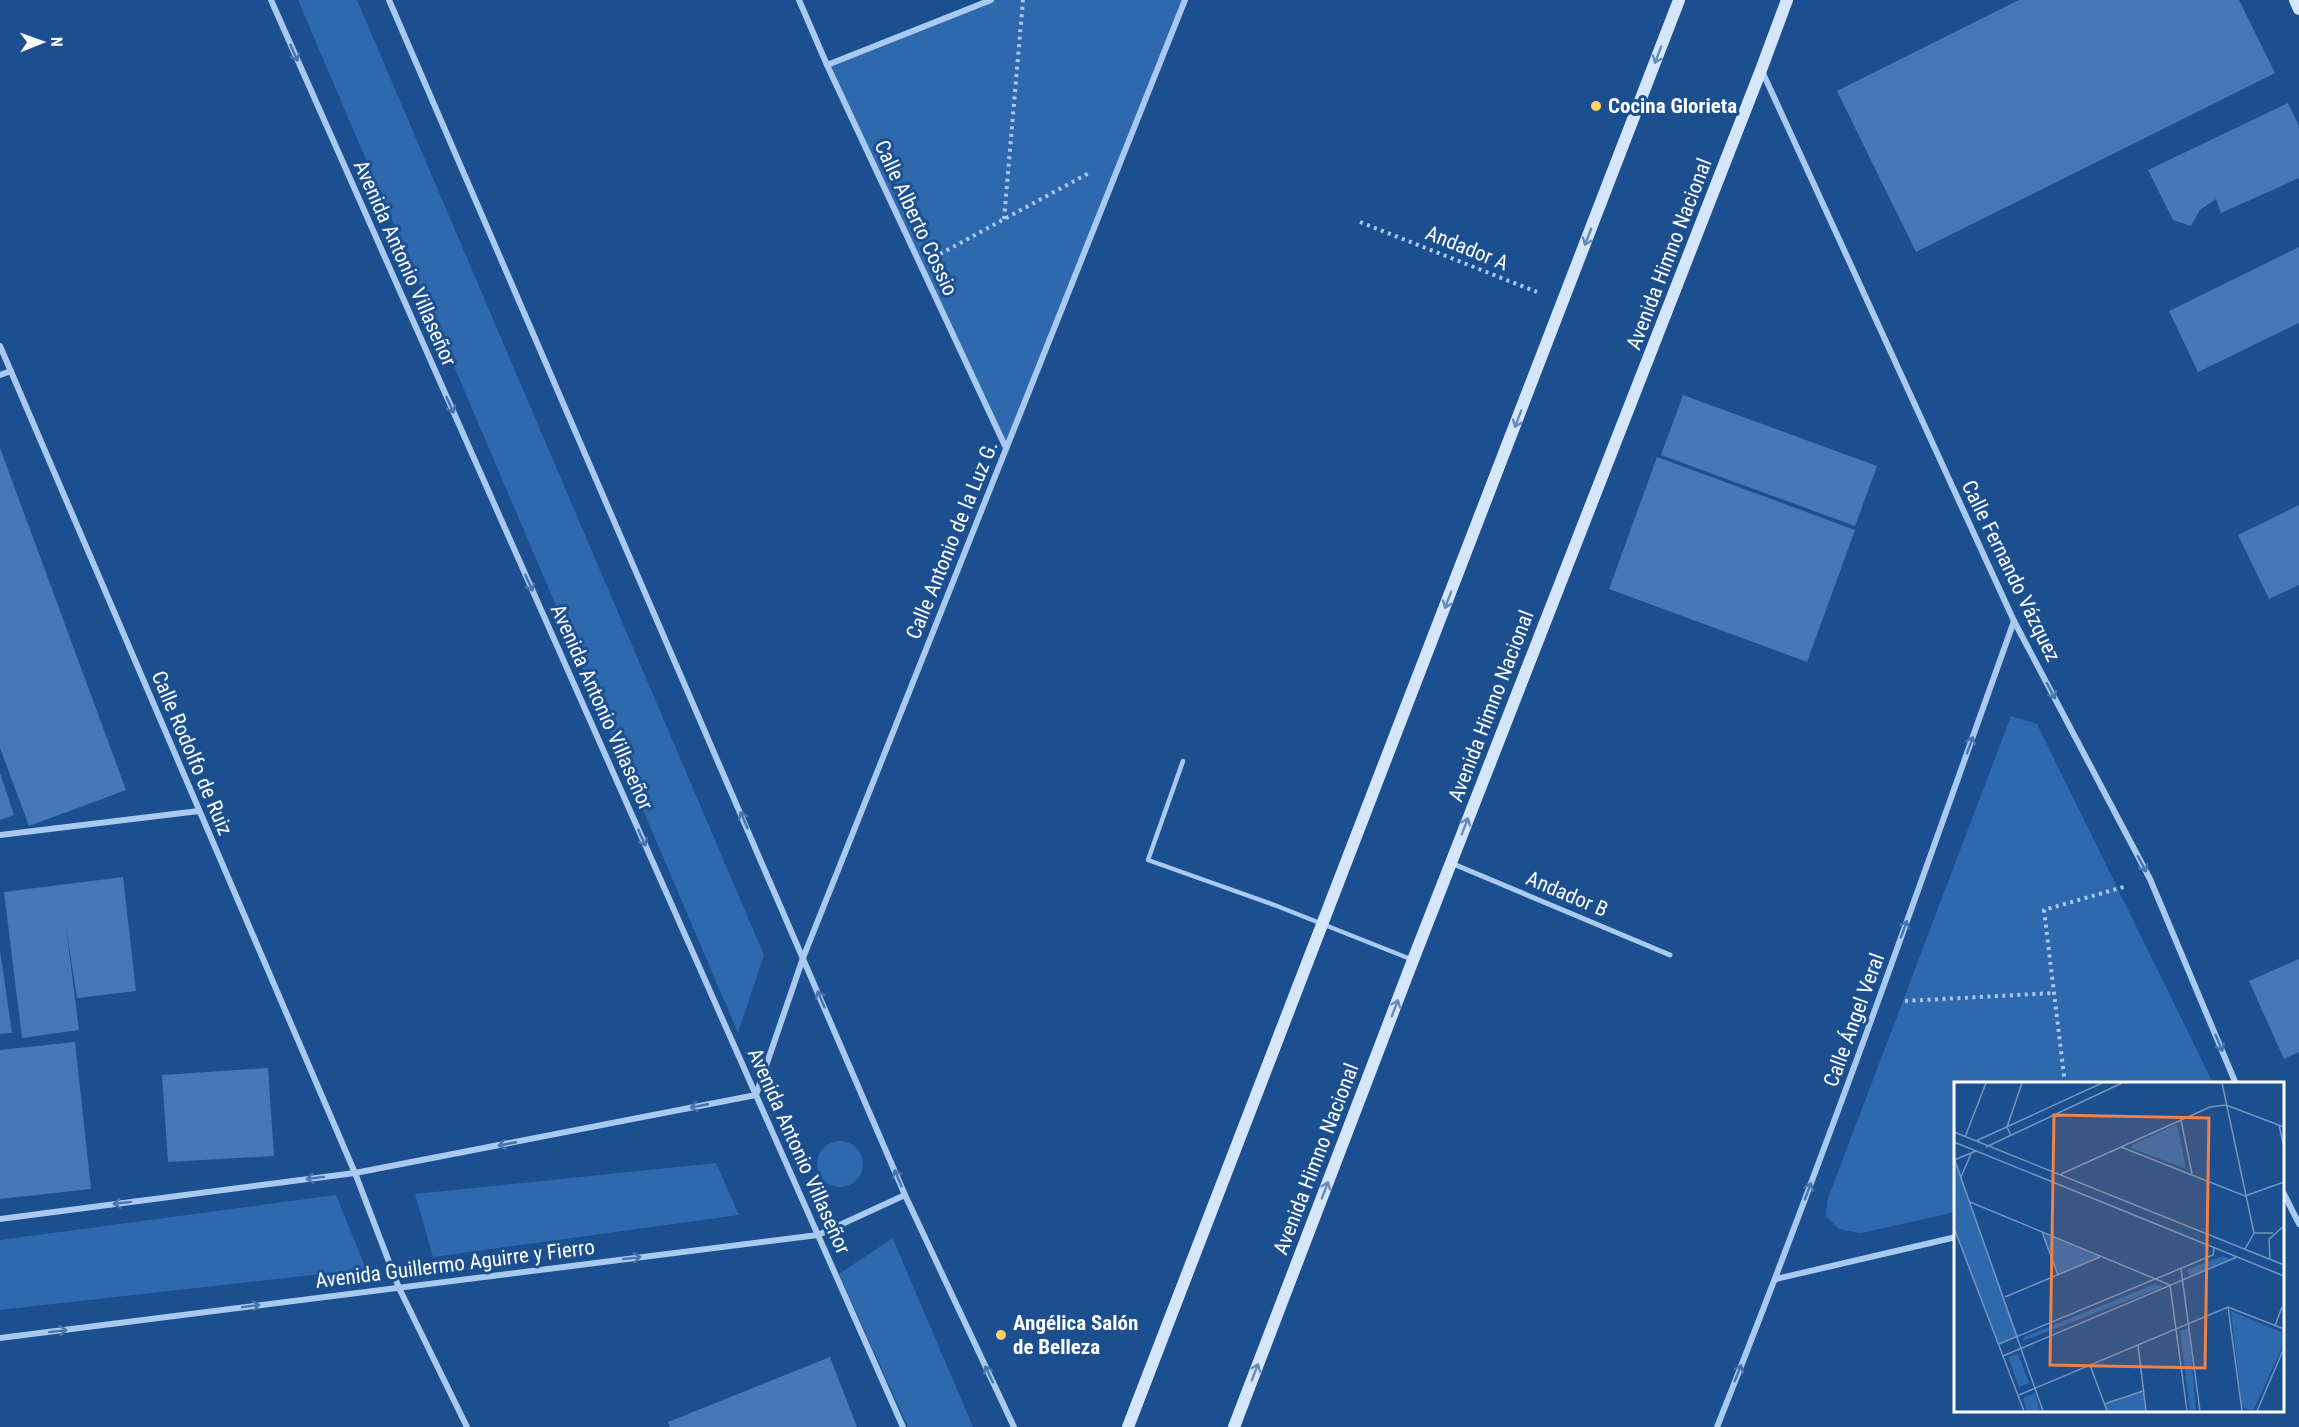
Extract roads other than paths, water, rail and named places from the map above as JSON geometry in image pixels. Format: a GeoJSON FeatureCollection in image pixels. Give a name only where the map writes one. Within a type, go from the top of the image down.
{"type":"FeatureCollection","features":[{"type":"Feature","properties":{"kind":"main road"},"geometry":{"type":"LineString","coordinates":[[1128,1427],[1679,0]]}},
{"type":"Feature","properties":{"kind":"main road","name":"Avenida Himno Nacional"},"geometry":{"type":"LineString","coordinates":[[1234,1427],[1413,960],[1761,70],[1786,0]]}},
{"type":"Feature","properties":{"kind":"main road"},"geometry":{"type":"LineString","coordinates":[[2295,0],[2299,9]]}},
{"type":"Feature","properties":{"kind":"street","name":"Avenida Antonio Villaseñor"},"geometry":{"type":"LineString","coordinates":[[271,0],[903,1427]]}},
{"type":"Feature","properties":{"kind":"street"},"geometry":{"type":"LineString","coordinates":[[389,0],[905,1195],[1014,1427]]}},
{"type":"Feature","properties":{"kind":"street","name":"Calle Alberto Cossio"},"geometry":{"type":"LineString","coordinates":[[799,0],[827,65],[1006,448]]}},
{"type":"Feature","properties":{"kind":"street"},"geometry":{"type":"LineString","coordinates":[[827,65],[991,0]]}},
{"type":"Feature","properties":{"kind":"street","name":"Calle Antonio de la Luz G."},"geometry":{"type":"LineString","coordinates":[[756,1095],[803,958],[1185,0]]}},
{"type":"Feature","properties":{"kind":"street","name":"Calle Fernando Vázquez"},"geometry":{"type":"LineString","coordinates":[[1761,70],[2014,621],[2150,879],[2236,1082]]}},
{"type":"Feature","properties":{"kind":"street","name":"Calle Rodolfo de Ruiz"},"geometry":{"type":"LineString","coordinates":[[0,346],[355,1173],[399,1288],[466,1427]]}},
{"type":"Feature","properties":{"kind":"street"},"geometry":{"type":"LineString","coordinates":[[0,375],[11,371]]}},
{"type":"Feature","properties":{"kind":"street","name":"Calle Ángel Veral"},"geometry":{"type":"LineString","coordinates":[[1717,1427],[1776,1279],[2014,621]]}},
{"type":"Feature","properties":{"kind":"street"},"geometry":{"type":"LineString","coordinates":[[0,835],[199,811]]}},
{"type":"Feature","properties":{"kind":"street","name":"Andador B"},"geometry":{"type":"LineString","coordinates":[[1451,863],[1670,955]]}},
{"type":"Feature","properties":{"kind":"street"},"geometry":{"type":"LineString","coordinates":[[0,1220],[355,1173],[756,1095]]}},
{"type":"Feature","properties":{"kind":"street"},"geometry":{"type":"LineString","coordinates":[[2284,1192],[2299,1224]]}},
{"type":"Feature","properties":{"kind":"street","name":"Avenida Guillermo Aguirre y Fierro"},"geometry":{"type":"LineString","coordinates":[[0,1338],[818,1235],[905,1195]]}},
{"type":"Feature","properties":{"kind":"street"},"geometry":{"type":"LineString","coordinates":[[1776,1279],[1954,1237]]}},
{"type":"Feature","properties":{"kind":"lane"},"geometry":{"type":"LineString","coordinates":[[1183,761],[1148,860],[1277,906],[1413,960]]}},
{"type":"Feature","properties":{"kind":"place","name":"Cocina Glorieta"},"geometry":{"type":"Point","coordinates":[1596,106]}},
{"type":"Feature","properties":{"kind":"place","name":"Angélica Salón de Belleza"},"geometry":{"type":"Point","coordinates":[1001,1335]}}]}
